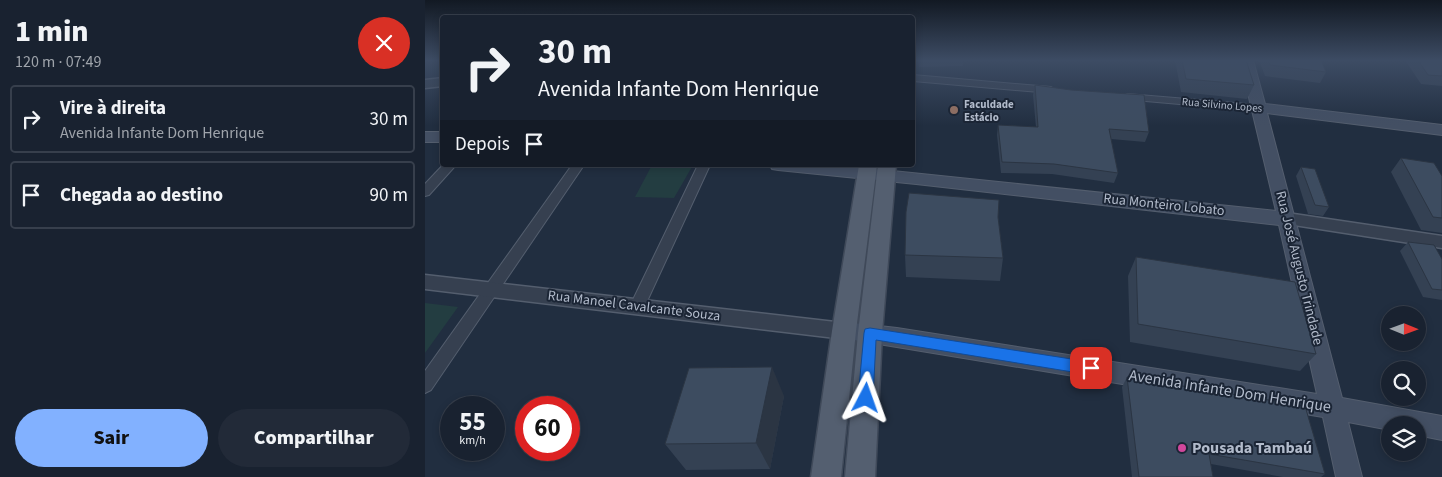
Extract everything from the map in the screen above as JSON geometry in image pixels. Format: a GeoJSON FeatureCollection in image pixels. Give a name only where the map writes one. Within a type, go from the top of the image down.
{"type":"FeatureCollection","features":[{"type":"Feature","properties":{"kind":"main road","name":"Rua José Augusto Trindade"},"geometry":{"type":"LineString","coordinates":[[1252,82],[1349,477]]}},
{"type":"Feature","properties":{"kind":"main road","name":"Rua Silvino Lopes"},"geometry":{"type":"LineString","coordinates":[[1259,108],[1442,130]]}},
{"type":"Feature","properties":{"kind":"main road"},"geometry":{"type":"LineString","coordinates":[[425,136],[440,137]]}},
{"type":"Feature","properties":{"kind":"main road","name":"Rua Monteiro Lobato"},"geometry":{"type":"LineString","coordinates":[[817,167],[877,170],[1287,219]]}},
{"type":"Feature","properties":{"kind":"main road"},"geometry":{"type":"LineString","coordinates":[[827,477],[843,331],[877,170]]}},
{"type":"Feature","properties":{"kind":"main road"},"geometry":{"type":"LineString","coordinates":[[860,477],[870,333],[877,170]]}},
{"type":"Feature","properties":{"kind":"main road","name":"Avenida Infante Dom Henrique"},"geometry":{"type":"LineString","coordinates":[[843,331],[870,333],[1333,408],[1442,428]]}},
{"type":"Feature","properties":{"kind":"street"},"geometry":{"type":"LineString","coordinates":[[425,84],[440,82]]}},
{"type":"Feature","properties":{"kind":"street"},"geometry":{"type":"LineString","coordinates":[[962,82],[1064,91]]}},
{"type":"Feature","properties":{"kind":"street","name":"Rua Silvino Lopes"},"geometry":{"type":"LineString","coordinates":[[1113,95],[1259,108]]}},
{"type":"Feature","properties":{"kind":"street"},"geometry":{"type":"LineString","coordinates":[[425,192],[448,167]]}},
{"type":"Feature","properties":{"kind":"street"},"geometry":{"type":"LineString","coordinates":[[425,385],[577,167]]}},
{"type":"Feature","properties":{"kind":"street"},"geometry":{"type":"LineString","coordinates":[[638,306],[703,167]]}},
{"type":"Feature","properties":{"kind":"street","name":"Rua Monteiro Lobato"},"geometry":{"type":"LineString","coordinates":[[1287,219],[1442,242]]}},
{"type":"Feature","properties":{"kind":"street","name":"Rua Manoel Cavalcante Souza"},"geometry":{"type":"LineString","coordinates":[[425,282],[843,331]]}},
{"type":"Feature","properties":{"kind":"green space"},"geometry":{"type":"Polygon","coordinates":[[[651,167],[692,167],[674,198],[635,197],[651,167]]]}},
{"type":"Feature","properties":{"kind":"green space"},"geometry":{"type":"Polygon","coordinates":[[[425,303],[458,307],[425,353],[425,303]]]}},
{"type":"Feature","properties":{"kind":"building"},"geometry":{"type":"Polygon","coordinates":[[[1223,82],[1253,82],[1254,85],[1223,82]]]}},
{"type":"Feature","properties":{"kind":"building"},"geometry":{"type":"Polygon","coordinates":[[[1035,85],[1071,90],[1144,95],[1149,132],[1109,129],[1118,173],[1054,164],[1002,162],[998,125],[1038,127],[1035,85]]]}},
{"type":"Feature","properties":{"kind":"building"},"geometry":{"type":"Polygon","coordinates":[[[1401,158],[1434,163],[1442,176],[1442,218],[1433,217],[1401,158]]]}},
{"type":"Feature","properties":{"kind":"building"},"geometry":{"type":"Polygon","coordinates":[[[1301,167],[1315,169],[1329,207],[1315,205],[1301,167]]]}},
{"type":"Feature","properties":{"kind":"building"},"geometry":{"type":"Polygon","coordinates":[[[909,193],[999,200],[998,217],[1003,258],[905,255],[906,212],[909,193]]]}},
{"type":"Feature","properties":{"kind":"building"},"geometry":{"type":"Polygon","coordinates":[[[1408,242],[1434,245],[1442,259],[1442,290],[1432,289],[1408,242]]]}},
{"type":"Feature","properties":{"kind":"building"},"geometry":{"type":"Polygon","coordinates":[[[1136,257],[1295,282],[1316,354],[1138,324],[1136,257]]]}},
{"type":"Feature","properties":{"kind":"building"},"geometry":{"type":"Polygon","coordinates":[[[772,367],[756,443],[665,444],[689,368],[772,367]]]}},
{"type":"Feature","properties":{"kind":"building"},"geometry":{"type":"Polygon","coordinates":[[[1127,377],[1305,406],[1325,474],[1209,454],[1213,477],[1139,477],[1127,377]]]}},
{"type":"Feature","properties":{"kind":"place","name":"Faculdade Estácio"},"geometry":{"type":"Point","coordinates":[954,110]}},
{"type":"Feature","properties":{"kind":"place","name":"Pousada Tambaú"},"geometry":{"type":"Point","coordinates":[1182,448]}},
{"type":"Feature","properties":{"kind":"route"},"geometry":{"type":"LineString","coordinates":[[866,398],[870,333],[1091,368]]}}]}
